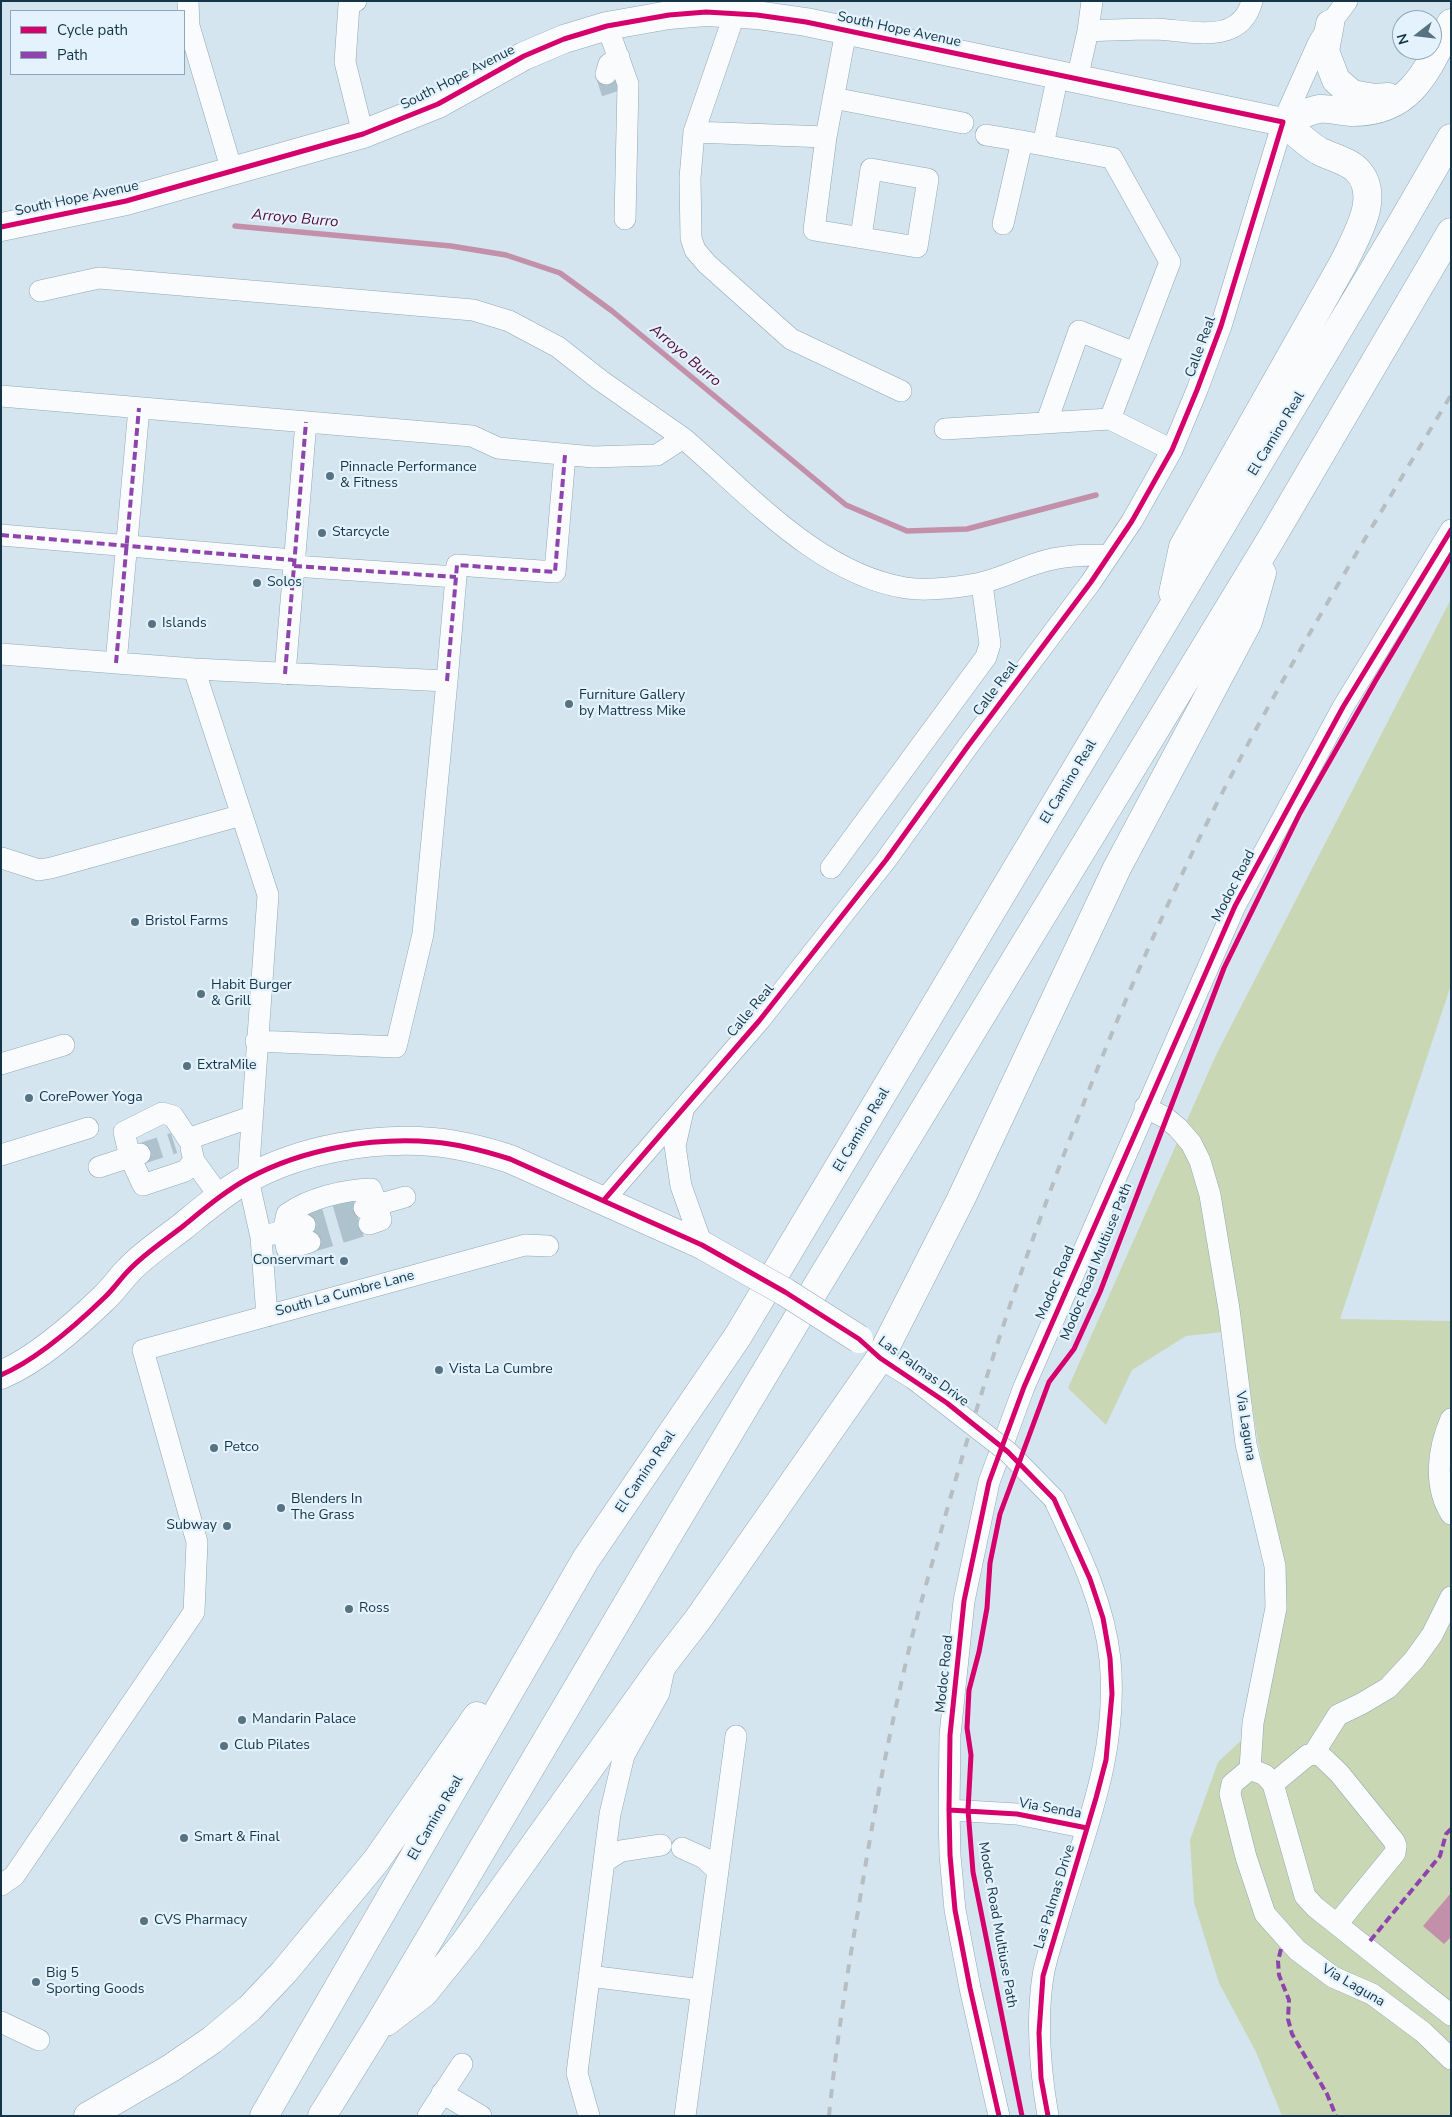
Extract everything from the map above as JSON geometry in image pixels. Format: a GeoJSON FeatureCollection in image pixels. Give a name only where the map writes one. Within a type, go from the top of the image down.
{"type":"FeatureCollection","features":[{"type":"Feature","properties":{"kind":"main road","name":"South Hope Avenue"},"geometry":{"type":"LineString","coordinates":[[1,227],[119,202],[363,134],[438,104],[524,56],[564,39],[607,26],[669,15],[737,7],[1283,122]]}},
{"type":"Feature","properties":{"kind":"main road"},"geometry":{"type":"LineString","coordinates":[[1283,122],[1319,109],[1354,112],[1380,109],[1404,97],[1425,75],[1451,23]]}},
{"type":"Feature","properties":{"kind":"main road"},"geometry":{"type":"LineString","coordinates":[[1330,24],[1325,51],[1336,80],[1352,94],[1375,98],[1404,97]]}},
{"type":"Feature","properties":{"kind":"main road"},"geometry":{"type":"LineString","coordinates":[[1169,616],[1183,547],[1344,262],[1361,226],[1369,200],[1366,182],[1356,169],[1318,150],[1283,122]]}},
{"type":"Feature","properties":{"kind":"main road","name":"El Camino Real"},"geometry":{"type":"LineString","coordinates":[[264,2116],[586,1559],[738,1336],[1169,616],[1451,138]]}},
{"type":"Feature","properties":{"kind":"main road"},"geometry":{"type":"LineString","coordinates":[[322,2116],[375,2031],[817,1286],[1271,539],[1451,232]]}},
{"type":"Feature","properties":{"kind":"main road"},"geometry":{"type":"LineString","coordinates":[[375,2031],[424,1993],[466,1941],[665,1662],[699,1618],[880,1358],[961,1199],[1117,868],[1248,622],[1271,539]]}},
{"type":"Feature","properties":{"kind":"main road","name":"Las Palmas Drive"},"geometry":{"type":"LineString","coordinates":[[1,1375],[18,1368],[39,1354],[105,1298],[129,1269],[220,1197],[248,1179],[269,1168],[302,1157],[376,1142],[434,1142],[478,1149],[510,1159],[702,1246],[785,1292],[859,1339],[880,1358]]}},
{"type":"Feature","properties":{"kind":"main road"},"geometry":{"type":"LineString","coordinates":[[88,2116],[171,2068],[212,2040],[250,2008],[284,1972],[376,1861],[586,1559]]}},
{"type":"Feature","properties":{"kind":"street"},"geometry":{"type":"LineString","coordinates":[[188,1],[189,26],[232,171]]}},
{"type":"Feature","properties":{"kind":"street"},"geometry":{"type":"LineString","coordinates":[[1043,145],[1067,77],[1088,31],[1092,1]]}},
{"type":"Feature","properties":{"kind":"street"},"geometry":{"type":"LineString","coordinates":[[1088,31],[1130,28],[1195,34],[1222,32],[1244,20],[1252,1]]}},
{"type":"Feature","properties":{"kind":"street","name":"Calle Real"},"geometry":{"type":"LineString","coordinates":[[604,1200],[759,1021],[886,860],[1110,555],[1147,496],[1172,450],[1221,326],[1283,122],[1318,44],[1347,1]]}},
{"type":"Feature","properties":{"kind":"street"},"geometry":{"type":"LineString","coordinates":[[350,3],[345,62],[363,134]]}},
{"type":"Feature","properties":{"kind":"street"},"geometry":{"type":"LineString","coordinates":[[737,7],[694,132],[690,178],[691,238],[695,250],[707,264],[791,338],[901,391]]}},
{"type":"Feature","properties":{"kind":"street"},"geometry":{"type":"LineString","coordinates":[[607,26],[628,84],[615,89]]}},
{"type":"Feature","properties":{"kind":"street"},"geometry":{"type":"LineString","coordinates":[[846,31],[826,137],[814,230],[861,238]]}},
{"type":"Feature","properties":{"kind":"street"},"geometry":{"type":"LineString","coordinates":[[619,57],[609,64],[615,89],[625,219]]}},
{"type":"Feature","properties":{"kind":"street"},"geometry":{"type":"LineString","coordinates":[[833,98],[963,123]]}},
{"type":"Feature","properties":{"kind":"street"},"geometry":{"type":"LineString","coordinates":[[694,132],[826,137]]}},
{"type":"Feature","properties":{"kind":"street"},"geometry":{"type":"LineString","coordinates":[[986,134],[1112,158],[1170,262],[1110,419]]}},
{"type":"Feature","properties":{"kind":"street"},"geometry":{"type":"LineString","coordinates":[[1003,224],[1022,141]]}},
{"type":"Feature","properties":{"kind":"street"},"geometry":{"type":"LineString","coordinates":[[40,291],[99,278],[473,310],[509,321],[558,347],[600,380],[683,438],[768,513],[819,552],[851,570],[884,582],[908,588],[958,587],[982,584],[1040,562],[1079,555],[1110,555]]}},
{"type":"Feature","properties":{"kind":"street"},"geometry":{"type":"LineString","coordinates":[[1047,422],[1079,332],[1135,353]]}},
{"type":"Feature","properties":{"kind":"street"},"geometry":{"type":"LineString","coordinates":[[1,396],[472,436],[498,448],[593,457],[658,455],[683,438]]}},
{"type":"Feature","properties":{"kind":"street"},"geometry":{"type":"LineString","coordinates":[[116,663],[139,408]]}},
{"type":"Feature","properties":{"kind":"street"},"geometry":{"type":"LineString","coordinates":[[945,428],[1110,419],[1172,450]]}},
{"type":"Feature","properties":{"kind":"street"},"geometry":{"type":"LineString","coordinates":[[285,674],[306,422]]}},
{"type":"Feature","properties":{"kind":"street"},"geometry":{"type":"LineString","coordinates":[[256,1041],[396,1048],[422,934],[456,566],[554,572],[565,455]]}},
{"type":"Feature","properties":{"kind":"street","name":"Modoc Road"},"geometry":{"type":"LineString","coordinates":[[999,2116],[970,1988],[955,1910],[950,1855],[949,1810],[950,1735],[964,1600],[989,1482],[1024,1387],[1235,906],[1343,706],[1451,530]]}},
{"type":"Feature","properties":{"kind":"street"},"geometry":{"type":"LineString","coordinates":[[1,535],[456,577]]}},
{"type":"Feature","properties":{"kind":"street"},"geometry":{"type":"LineString","coordinates":[[831,868],[986,657],[990,644],[982,584]]}},
{"type":"Feature","properties":{"kind":"street"},"geometry":{"type":"LineString","coordinates":[[1,654],[194,669],[446,681]]}},
{"type":"Feature","properties":{"kind":"street"},"geometry":{"type":"LineString","coordinates":[[194,669],[268,895],[256,1041],[248,1179],[261,1237],[267,1316]]}},
{"type":"Feature","properties":{"kind":"street"},"geometry":{"type":"LineString","coordinates":[[2,858],[39,870],[51,868],[242,815]]}},
{"type":"Feature","properties":{"kind":"street"},"geometry":{"type":"LineString","coordinates":[[1,1064],[64,1045]]}},
{"type":"Feature","properties":{"kind":"street"},"geometry":{"type":"LineString","coordinates":[[684,1106],[675,1146],[681,1186],[702,1246]]}},
{"type":"Feature","properties":{"kind":"street","name":"Via Laguna"},"geometry":{"type":"LineString","coordinates":[[1146,1107],[1166,1118],[1191,1143],[1200,1161],[1210,1195],[1229,1309],[1246,1444],[1275,1566],[1276,1608],[1253,1723],[1250,1769],[1232,1784],[1230,1794],[1246,1858],[1266,1914],[1297,1950],[1333,1977],[1372,1994],[1423,2032],[1451,2059]]}},
{"type":"Feature","properties":{"kind":"street"},"geometry":{"type":"LineString","coordinates":[[194,1160],[185,1171],[142,1185],[135,1156],[124,1132],[162,1113],[173,1116],[181,1141],[220,1197]]}},
{"type":"Feature","properties":{"kind":"street"},"geometry":{"type":"LineString","coordinates":[[181,1141],[252,1117]]}},
{"type":"Feature","properties":{"kind":"street"},"geometry":{"type":"LineString","coordinates":[[1,1155],[88,1128]]}},
{"type":"Feature","properties":{"kind":"street"},"geometry":{"type":"LineString","coordinates":[[99,1167],[135,1156]]}},
{"type":"Feature","properties":{"kind":"street"},"geometry":{"type":"LineString","coordinates":[[307,1234],[288,1249],[283,1231],[287,1214],[297,1206],[356,1190],[371,1189],[370,1212],[405,1197]]}},
{"type":"Feature","properties":{"kind":"street"},"geometry":{"type":"LineString","coordinates":[[261,1237],[283,1231]]}},
{"type":"Feature","properties":{"kind":"street","name":"South La Cumbre Lane"},"geometry":{"type":"LineString","coordinates":[[1,1884],[14,1876],[194,1612],[196,1542],[143,1350],[525,1245],[548,1246]]}},
{"type":"Feature","properties":{"kind":"street","name":"Las Palmas Drive"},"geometry":{"type":"LineString","coordinates":[[880,1358],[914,1379],[1008,1452],[1054,1499],[1090,1579],[1103,1618],[1110,1658],[1111,1720],[1106,1760],[1043,1976],[1039,2033],[1041,2078],[1048,2116]]}},
{"type":"Feature","properties":{"kind":"street"},"geometry":{"type":"LineString","coordinates":[[1451,1419],[1443,1438],[1440,1461],[1440,1486],[1443,1501],[1451,1514]]}},
{"type":"Feature","properties":{"kind":"street"},"geometry":{"type":"LineString","coordinates":[[1314,1753],[1338,1715],[1388,1688],[1414,1660],[1432,1635],[1451,1597]]}},
{"type":"Feature","properties":{"kind":"street"},"geometry":{"type":"LineString","coordinates":[[589,2116],[577,2073],[610,1814],[624,1755],[659,1693],[665,1662]]}},
{"type":"Feature","properties":{"kind":"street"},"geometry":{"type":"LineString","coordinates":[[685,2116],[736,1736]]}},
{"type":"Feature","properties":{"kind":"street"},"geometry":{"type":"LineString","coordinates":[[1273,1784],[1308,1754],[1320,1754],[1339,1773],[1394,1841],[1396,1853],[1338,1924]]}},
{"type":"Feature","properties":{"kind":"street"},"geometry":{"type":"LineString","coordinates":[[1250,1769],[1265,1775],[1273,1784],[1305,1896],[1315,1907],[1451,2016]]}},
{"type":"Feature","properties":{"kind":"street","name":"Via Senda"},"geometry":{"type":"LineString","coordinates":[[949,1810],[1017,1814],[1087,1828]]}},
{"type":"Feature","properties":{"kind":"street"},"geometry":{"type":"LineString","coordinates":[[604,1862],[621,1851],[661,1845]]}},
{"type":"Feature","properties":{"kind":"street"},"geometry":{"type":"LineString","coordinates":[[682,1848],[704,1858],[718,1871]]}},
{"type":"Feature","properties":{"kind":"street"},"geometry":{"type":"LineString","coordinates":[[589,1976],[702,1990]]}},
{"type":"Feature","properties":{"kind":"street"},"geometry":{"type":"LineString","coordinates":[[1,2022],[39,2040]]}},
{"type":"Feature","properties":{"kind":"street"},"geometry":{"type":"LineString","coordinates":[[428,2116],[462,2064]]}},
{"type":"Feature","properties":{"kind":"street"},"geometry":{"type":"LineString","coordinates":[[442,2093],[481,2116]]}},
{"type":"Feature","properties":{"kind":"green space"},"geometry":{"type":"Polygon","coordinates":[[[1451,599],[1451,985],[1340,1319],[1451,1321],[1451,2116],[1282,2116],[1256,2052],[1219,1983],[1194,1903],[1190,1840],[1218,1762],[1262,1721],[1281,1560],[1257,1436],[1241,1330],[1186,1336],[1132,1370],[1106,1425],[1068,1388],[1216,1055],[1451,599]]]}},
{"type":"Feature","properties":{"kind":"shaded area"},"geometry":{"type":"Polygon","coordinates":[[[1451,1893],[1451,1937],[1444,1944],[1423,1926],[1451,1893]]]}},
{"type":"Feature","properties":{"kind":"waterway","name":"Arroyo Burro"},"geometry":{"type":"LineString","coordinates":[[235,226],[451,246],[506,255],[560,273],[612,311],[846,505],[907,531],[967,529],[1096,495]]}},
{"type":"Feature","properties":{"kind":"tunnel"},"geometry":{"type":"LineString","coordinates":[[606,74],[612,93]]}},
{"type":"Feature","properties":{"kind":"tunnel"},"geometry":{"type":"LineString","coordinates":[[140,1154],[174,1143]]}},
{"type":"Feature","properties":{"kind":"tunnel"},"geometry":{"type":"LineString","coordinates":[[305,1225],[364,1208]]}},
{"type":"Feature","properties":{"kind":"tunnel"},"geometry":{"type":"LineString","coordinates":[[310,1242],[369,1224]]}},
{"type":"Feature","properties":{"kind":"railway"},"geometry":{"type":"LineString","coordinates":[[829,2116],[842,2010],[870,1838],[889,1739],[911,1641],[948,1505],[981,1396],[1016,1286],[1047,1199],[1127,996],[1172,896],[1224,789],[1286,675],[1451,395]]}},
{"type":"Feature","properties":{"kind":"marked path"},"geometry":{"type":"LineString","coordinates":[[116,663],[139,408]]}},
{"type":"Feature","properties":{"kind":"marked path"},"geometry":{"type":"LineString","coordinates":[[285,674],[306,422]]}},
{"type":"Feature","properties":{"kind":"marked path"},"geometry":{"type":"LineString","coordinates":[[447,681],[457,565],[555,572],[565,455]]}},
{"type":"Feature","properties":{"kind":"marked path"},"geometry":{"type":"LineString","coordinates":[[1,535],[293,560]]}},
{"type":"Feature","properties":{"kind":"marked path"},"geometry":{"type":"LineString","coordinates":[[294,566],[456,577]]}},
{"type":"Feature","properties":{"kind":"marked path"},"geometry":{"type":"LineString","coordinates":[[1370,1941],[1440,1856],[1446,1834],[1451,1829]]}},
{"type":"Feature","properties":{"kind":"marked path"},"geometry":{"type":"LineString","coordinates":[[1281,1949],[1278,1961],[1279,1975],[1289,2000],[1288,2019],[1292,2034],[1327,2094],[1336,2116]]}},
{"type":"Feature","properties":{"kind":"cycle path"},"geometry":{"type":"LineString","coordinates":[[1,227],[126,201],[363,134],[438,104],[524,56],[564,39],[607,26],[669,15],[706,12],[757,15],[806,22],[1283,122],[1221,326],[1197,390],[1172,450],[1132,521],[1091,582],[968,746],[886,860],[759,1021],[604,1200]]}},
{"type":"Feature","properties":{"kind":"cycle path","name":"Modoc Road Multiuse Path"},"geometry":{"type":"LineString","coordinates":[[999,2116],[970,1988],[955,1910],[950,1855],[949,1810],[950,1735],[964,1601],[989,1482],[1024,1387],[1235,906],[1343,707],[1451,530]]}},
{"type":"Feature","properties":{"kind":"cycle path","name":"Modoc Road Multiuse Path"},"geometry":{"type":"LineString","coordinates":[[1022,2116],[973,1872],[968,1810],[971,1755],[967,1728],[969,1690],[979,1652],[987,1608],[990,1563],[1000,1514],[1049,1382],[1074,1349],[1100,1292],[1224,968],[1300,813],[1376,680],[1451,555]]}},
{"type":"Feature","properties":{"kind":"cycle path"},"geometry":{"type":"LineString","coordinates":[[1,1375],[29,1360],[56,1341],[107,1295],[141,1258],[240,1183],[292,1159],[338,1147],[386,1141],[443,1143],[472,1148],[510,1159],[702,1245],[785,1292],[859,1339],[880,1358],[947,1403],[1008,1452],[1054,1499],[1090,1579],[1103,1618],[1110,1658],[1112,1694],[1106,1760],[1043,1976],[1039,2033],[1041,2078],[1048,2116]]}},
{"type":"Feature","properties":{"kind":"cycle path"},"geometry":{"type":"LineString","coordinates":[[949,1810],[1017,1814],[1087,1828]]}},
{"type":"Feature","properties":{"kind":"place","name":"Pinnacle Performance & Fitness"},"geometry":{"type":"Point","coordinates":[330,476]}},
{"type":"Feature","properties":{"kind":"place","name":"Starcycle"},"geometry":{"type":"Point","coordinates":[322,533]}},
{"type":"Feature","properties":{"kind":"place","name":"Solos"},"geometry":{"type":"Point","coordinates":[257,583]}},
{"type":"Feature","properties":{"kind":"place","name":"Islands"},"geometry":{"type":"Point","coordinates":[152,624]}},
{"type":"Feature","properties":{"kind":"place","name":"Furniture Gallery by Mattress Mike"},"geometry":{"type":"Point","coordinates":[569,704]}},
{"type":"Feature","properties":{"kind":"place","name":"Bristol Farms"},"geometry":{"type":"Point","coordinates":[135,922]}},
{"type":"Feature","properties":{"kind":"place","name":"Habit Burger & Grill"},"geometry":{"type":"Point","coordinates":[201,994]}},
{"type":"Feature","properties":{"kind":"place","name":"ExtraMile"},"geometry":{"type":"Point","coordinates":[187,1066]}},
{"type":"Feature","properties":{"kind":"place","name":"CorePower Yoga"},"geometry":{"type":"Point","coordinates":[29,1098]}},
{"type":"Feature","properties":{"kind":"place","name":"Conservmart"},"geometry":{"type":"Point","coordinates":[344,1261]}},
{"type":"Feature","properties":{"kind":"place","name":"Vista La Cumbre"},"geometry":{"type":"Point","coordinates":[439,1370]}},
{"type":"Feature","properties":{"kind":"place","name":"Petco"},"geometry":{"type":"Point","coordinates":[214,1448]}},
{"type":"Feature","properties":{"kind":"place","name":"Blenders In The Grass"},"geometry":{"type":"Point","coordinates":[281,1508]}},
{"type":"Feature","properties":{"kind":"place","name":"Subway"},"geometry":{"type":"Point","coordinates":[227,1526]}},
{"type":"Feature","properties":{"kind":"place","name":"Ross"},"geometry":{"type":"Point","coordinates":[349,1609]}},
{"type":"Feature","properties":{"kind":"place","name":"Mandarin Palace"},"geometry":{"type":"Point","coordinates":[242,1720]}},
{"type":"Feature","properties":{"kind":"place","name":"Club Pilates"},"geometry":{"type":"Point","coordinates":[224,1746]}},
{"type":"Feature","properties":{"kind":"place","name":"Smart & Final"},"geometry":{"type":"Point","coordinates":[184,1838]}},
{"type":"Feature","properties":{"kind":"place","name":"CVS Pharmacy"},"geometry":{"type":"Point","coordinates":[144,1921]}},
{"type":"Feature","properties":{"kind":"place","name":"Big 5 Sporting Goods"},"geometry":{"type":"Point","coordinates":[36,1982]}}]}
